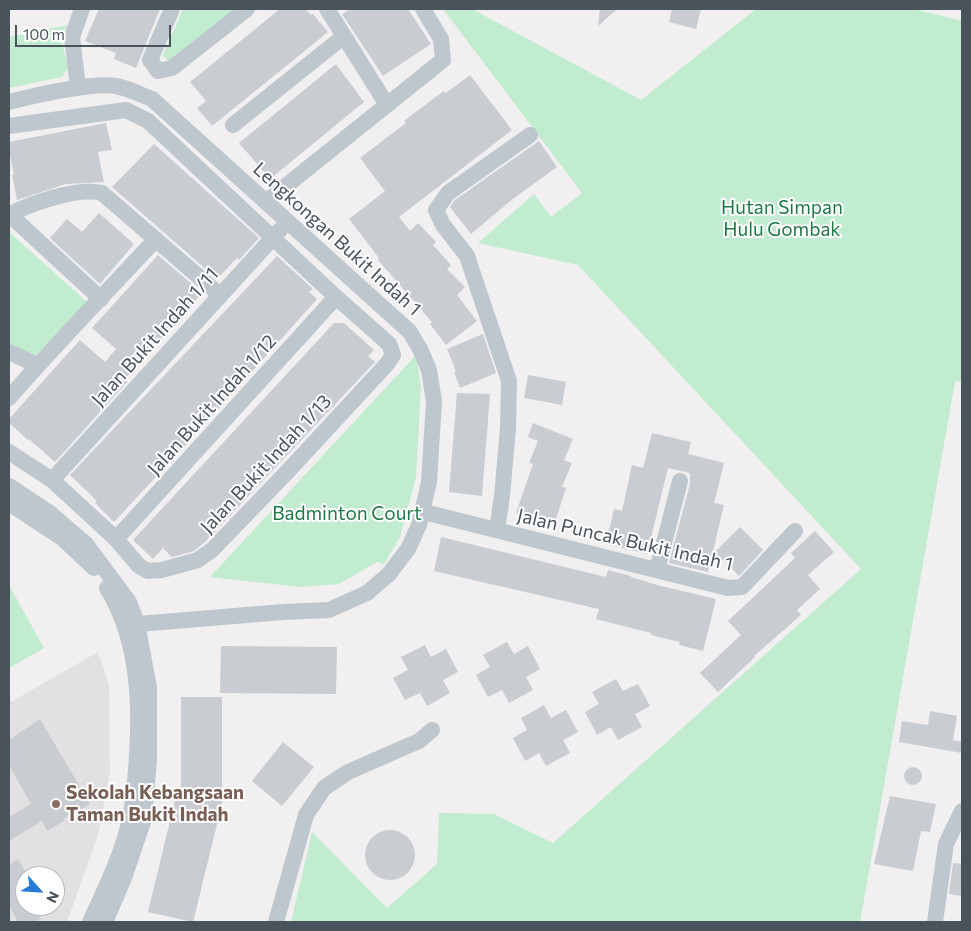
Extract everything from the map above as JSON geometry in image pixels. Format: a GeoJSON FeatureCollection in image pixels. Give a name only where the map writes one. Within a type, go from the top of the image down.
{"type":"FeatureCollection","features":[{"type":"Feature","properties":{"kind":"street"},"geometry":{"type":"LineString","coordinates":[[78,88],[72,37],[82,9]]}},
{"type":"Feature","properties":{"kind":"street"},"geometry":{"type":"LineString","coordinates":[[172,9],[150,60],[158,71],[172,68],[247,9]]}},
{"type":"Feature","properties":{"kind":"street"},"geometry":{"type":"LineString","coordinates":[[327,9],[387,105]]}},
{"type":"Feature","properties":{"kind":"street"},"geometry":{"type":"LineString","coordinates":[[267,201],[443,60],[441,39],[423,9]]}},
{"type":"Feature","properties":{"kind":"street"},"geometry":{"type":"LineString","coordinates":[[233,125],[344,37]]}},
{"type":"Feature","properties":{"kind":"street","name":"Lengkongan Bukit Indah 1"},"geometry":{"type":"LineString","coordinates":[[9,102],[78,88],[116,86],[152,100],[267,201],[410,332],[429,370],[434,401],[430,482],[424,512],[419,525],[408,549],[389,574],[366,593],[329,610],[131,624]]}},
{"type":"Feature","properties":{"kind":"street"},"geometry":{"type":"LineString","coordinates":[[9,126],[126,110],[137,114],[148,121],[336,297]]}},
{"type":"Feature","properties":{"kind":"street"},"geometry":{"type":"LineString","coordinates":[[498,530],[507,438],[509,380],[467,256],[443,225],[436,210],[448,193],[530,135]]}},
{"type":"Feature","properties":{"kind":"street"},"geometry":{"type":"LineString","coordinates":[[101,299],[9,215],[53,198],[93,190],[102,192],[220,295]]}},
{"type":"Feature","properties":{"kind":"street","name":"Jalan Bukit Indah 1/11"},"geometry":{"type":"LineString","coordinates":[[52,480],[288,221]]}},
{"type":"Feature","properties":{"kind":"street"},"geometry":{"type":"LineString","coordinates":[[9,398],[37,365],[156,239]]}},
{"type":"Feature","properties":{"kind":"street","name":"Jalan Bukit Indah 1/13"},"geometry":{"type":"LineString","coordinates":[[116,539],[139,566],[148,571],[169,568],[198,560],[212,550],[296,463],[387,364],[393,354],[389,344],[336,297]]}},
{"type":"Feature","properties":{"kind":"street","name":"Jalan Bukit Indah 1/12"},"geometry":{"type":"LineString","coordinates":[[116,539],[336,297]]}},
{"type":"Feature","properties":{"kind":"street"},"geometry":{"type":"LineString","coordinates":[[9,352],[37,365]]}},
{"type":"Feature","properties":{"kind":"street"},"geometry":{"type":"LineString","coordinates":[[9,452],[52,480],[116,539]]}},
{"type":"Feature","properties":{"kind":"street"},"geometry":{"type":"LineString","coordinates":[[657,570],[680,481]]}},
{"type":"Feature","properties":{"kind":"street"},"geometry":{"type":"LineString","coordinates":[[9,486],[50,514],[86,544],[129,602],[138,685],[137,758],[131,818],[111,875],[90,922]]}},
{"type":"Feature","properties":{"kind":"street"},"geometry":{"type":"LineString","coordinates":[[9,503],[62,538],[96,570],[131,624],[150,688],[149,759],[144,819],[124,878],[106,922]]}},
{"type":"Feature","properties":{"kind":"street","name":"Jalan Puncak Bukit Indah 1"},"geometry":{"type":"LineString","coordinates":[[424,512],[728,588],[742,587],[795,531]]}},
{"type":"Feature","properties":{"kind":"street"},"geometry":{"type":"LineString","coordinates":[[276,922],[306,815],[324,788],[348,772],[419,741],[432,730]]}},
{"type":"Feature","properties":{"kind":"street"},"geometry":{"type":"LineString","coordinates":[[935,922],[946,844],[962,811]]}},
{"type":"Feature","properties":{"kind":"shaded area","name":"Sekolah Kebangsaan Taman Bukit Indah"},"geometry":{"type":"Polygon","coordinates":[[[98,652],[109,685],[110,773],[98,835],[67,922],[9,922],[9,703],[98,652]]]}},
{"type":"Feature","properties":{"kind":"green space"},"geometry":{"type":"Polygon","coordinates":[[[183,9],[238,9],[170,63],[163,55],[183,9]]]}},
{"type":"Feature","properties":{"kind":"green space","name":"Hutan Simpan Hulu Gombak"},"geometry":{"type":"Polygon","coordinates":[[[443,9],[472,9],[641,100],[756,9],[914,9],[962,21],[962,381],[955,382],[860,922],[291,922],[312,832],[387,908],[437,864],[439,813],[494,814],[553,843],[861,569],[578,265],[478,243],[534,194],[551,217],[582,193],[443,9]]]}},
{"type":"Feature","properties":{"kind":"green space"},"geometry":{"type":"Polygon","coordinates":[[[67,25],[61,39],[68,68],[62,77],[9,88],[9,37],[67,25]]]}},
{"type":"Feature","properties":{"kind":"green space"},"geometry":{"type":"Polygon","coordinates":[[[9,232],[88,303],[32,359],[9,348],[9,232]]]}},
{"type":"Feature","properties":{"kind":"green space","name":"Badminton Court"},"geometry":{"type":"Polygon","coordinates":[[[416,355],[421,386],[416,477],[400,537],[384,564],[377,562],[339,584],[301,587],[210,577],[416,355]]]}},
{"type":"Feature","properties":{"kind":"green space"},"geometry":{"type":"Polygon","coordinates":[[[9,585],[44,648],[9,668],[9,585]]]}},
{"type":"Feature","properties":{"kind":"building"},"geometry":{"type":"Polygon","coordinates":[[[99,9],[160,9],[136,68],[114,59],[116,53],[85,41],[99,9]]]}},
{"type":"Feature","properties":{"kind":"building"},"geometry":{"type":"Polygon","coordinates":[[[280,9],[306,9],[311,15],[313,14],[328,32],[212,126],[197,108],[206,101],[190,82],[280,9]]]}},
{"type":"Feature","properties":{"kind":"building"},"geometry":{"type":"Polygon","coordinates":[[[350,9],[408,9],[431,44],[383,76],[342,14],[350,9]]]}},
{"type":"Feature","properties":{"kind":"building"},"geometry":{"type":"Polygon","coordinates":[[[600,9],[617,9],[598,26],[600,9]]]}},
{"type":"Feature","properties":{"kind":"building"},"geometry":{"type":"Polygon","coordinates":[[[672,9],[701,9],[696,29],[669,22],[672,9]]]}},
{"type":"Feature","properties":{"kind":"building"},"geometry":{"type":"Polygon","coordinates":[[[336,64],[364,102],[270,179],[239,143],[336,64]]]}},
{"type":"Feature","properties":{"kind":"building"},"geometry":{"type":"Polygon","coordinates":[[[470,75],[512,130],[399,217],[410,231],[418,223],[436,242],[433,245],[451,265],[447,269],[465,287],[457,295],[477,321],[446,345],[430,324],[432,322],[378,260],[379,258],[349,219],[385,191],[360,158],[406,123],[404,121],[421,108],[444,91],[446,93],[470,75]]]}},
{"type":"Feature","properties":{"kind":"building"},"geometry":{"type":"Polygon","coordinates":[[[106,123],[112,150],[98,152],[104,182],[66,184],[17,200],[12,175],[14,175],[9,142],[106,123]]]}},
{"type":"Feature","properties":{"kind":"building"},"geometry":{"type":"Polygon","coordinates":[[[539,141],[557,167],[514,198],[471,234],[450,207],[455,200],[539,141]]]}},
{"type":"Feature","properties":{"kind":"building"},"geometry":{"type":"Polygon","coordinates":[[[154,144],[259,238],[239,260],[237,258],[217,279],[112,187],[154,144]]]}},
{"type":"Feature","properties":{"kind":"building"},"geometry":{"type":"Polygon","coordinates":[[[99,213],[134,244],[100,284],[50,238],[67,219],[82,232],[99,213]]]}},
{"type":"Feature","properties":{"kind":"building"},"geometry":{"type":"Polygon","coordinates":[[[158,255],[202,293],[125,379],[128,381],[55,462],[9,423],[9,419],[80,340],[105,362],[116,349],[92,328],[158,255]]]}},
{"type":"Feature","properties":{"kind":"building"},"geometry":{"type":"Polygon","coordinates":[[[277,256],[313,289],[309,292],[317,299],[114,522],[95,503],[97,501],[70,475],[277,256]]]}},
{"type":"Feature","properties":{"kind":"building"},"geometry":{"type":"Polygon","coordinates":[[[334,323],[344,323],[374,350],[368,356],[375,362],[205,542],[194,551],[172,557],[163,548],[153,559],[133,540],[334,323]]]}},
{"type":"Feature","properties":{"kind":"building"},"geometry":{"type":"Polygon","coordinates":[[[483,334],[496,373],[460,388],[454,372],[456,371],[447,349],[483,334]]]}},
{"type":"Feature","properties":{"kind":"building"},"geometry":{"type":"Polygon","coordinates":[[[528,375],[566,382],[562,405],[524,398],[528,375]]]}},
{"type":"Feature","properties":{"kind":"building"},"geometry":{"type":"Polygon","coordinates":[[[457,393],[490,394],[482,496],[449,492],[457,393]]]}},
{"type":"Feature","properties":{"kind":"building"},"geometry":{"type":"Polygon","coordinates":[[[533,423],[573,439],[564,460],[572,463],[562,487],[566,488],[554,525],[516,513],[533,464],[529,463],[538,441],[528,437],[533,423]]]}},
{"type":"Feature","properties":{"kind":"building"},"geometry":{"type":"Polygon","coordinates":[[[652,433],[691,442],[688,454],[724,463],[714,503],[724,505],[708,572],[669,563],[690,484],[690,473],[668,468],[647,554],[606,544],[614,509],[622,511],[632,465],[643,468],[652,433]]]}},
{"type":"Feature","properties":{"kind":"building"},"geometry":{"type":"Polygon","coordinates":[[[740,527],[763,550],[739,576],[715,552],[740,527]]]}},
{"type":"Feature","properties":{"kind":"building"},"geometry":{"type":"Polygon","coordinates":[[[815,531],[834,552],[808,575],[820,589],[797,610],[801,615],[754,656],[718,692],[700,673],[741,635],[728,621],[795,558],[791,553],[815,531]]]}},
{"type":"Feature","properties":{"kind":"building"},"geometry":{"type":"Polygon","coordinates":[[[441,537],[606,577],[608,570],[657,585],[716,599],[703,651],[679,645],[680,642],[651,635],[651,633],[596,619],[599,609],[434,571],[441,537]]]}},
{"type":"Feature","properties":{"kind":"building"},"geometry":{"type":"Polygon","coordinates":[[[507,642],[514,654],[528,646],[540,669],[526,677],[533,690],[509,703],[502,690],[488,697],[476,675],[490,667],[483,655],[507,642]]]}},
{"type":"Feature","properties":{"kind":"building"},"geometry":{"type":"Polygon","coordinates":[[[425,645],[431,657],[446,649],[458,672],[443,680],[450,693],[427,706],[420,693],[405,700],[393,678],[408,670],[401,657],[425,645]]]}},
{"type":"Feature","properties":{"kind":"building"},"geometry":{"type":"Polygon","coordinates":[[[221,646],[337,647],[336,694],[220,693],[221,646]]]}},
{"type":"Feature","properties":{"kind":"building"},"geometry":{"type":"Polygon","coordinates":[[[616,679],[623,691],[638,684],[650,706],[635,714],[642,727],[618,740],[611,727],[597,735],[585,712],[599,704],[592,692],[616,679]]]}},
{"type":"Feature","properties":{"kind":"building"},"geometry":{"type":"Polygon","coordinates":[[[181,697],[222,697],[222,804],[193,922],[148,912],[176,796],[181,797],[181,697]]]}},
{"type":"Feature","properties":{"kind":"building"},"geometry":{"type":"Polygon","coordinates":[[[544,705],[551,718],[566,710],[578,732],[563,740],[570,753],[546,766],[539,753],[525,761],[513,738],[527,730],[521,718],[544,705]]]}},
{"type":"Feature","properties":{"kind":"building"},"geometry":{"type":"Polygon","coordinates":[[[930,711],[957,716],[953,740],[962,742],[962,753],[899,742],[902,721],[928,725],[930,711]]]}},
{"type":"Feature","properties":{"kind":"building"},"geometry":{"type":"Polygon","coordinates":[[[40,719],[90,804],[63,819],[64,821],[47,831],[42,821],[9,841],[9,817],[31,804],[9,765],[9,740],[40,719]]]}},
{"type":"Feature","properties":{"kind":"building"},"geometry":{"type":"Polygon","coordinates":[[[283,742],[314,767],[282,806],[252,781],[283,742]]]}},
{"type":"Feature","properties":{"kind":"building"},"geometry":{"type":"Polygon","coordinates":[[[913,767],[919,770],[922,776],[919,782],[913,785],[907,782],[904,776],[907,770],[913,767]]]}},
{"type":"Feature","properties":{"kind":"building"},"geometry":{"type":"Polygon","coordinates":[[[890,796],[936,804],[930,832],[921,831],[913,871],[874,864],[890,796]]]}},
{"type":"Feature","properties":{"kind":"building"},"geometry":{"type":"Polygon","coordinates":[[[385,830],[395,830],[408,837],[415,850],[415,860],[408,873],[395,880],[385,880],[376,876],[369,869],[365,860],[365,850],[369,841],[376,834],[385,830]]]}},
{"type":"Feature","properties":{"kind":"building"},"geometry":{"type":"Polygon","coordinates":[[[18,859],[22,866],[15,866],[15,916],[39,916],[41,919],[35,922],[18,922],[9,906],[9,865],[18,859]]]}},
{"type":"Feature","properties":{"kind":"building"},"geometry":{"type":"Polygon","coordinates":[[[953,863],[962,864],[962,896],[949,894],[953,863]]]}},
{"type":"Feature","properties":{"kind":"place","name":"Sekolah Kebangsaan Taman Bukit Indah"},"geometry":{"type":"Point","coordinates":[56,804]}}]}
